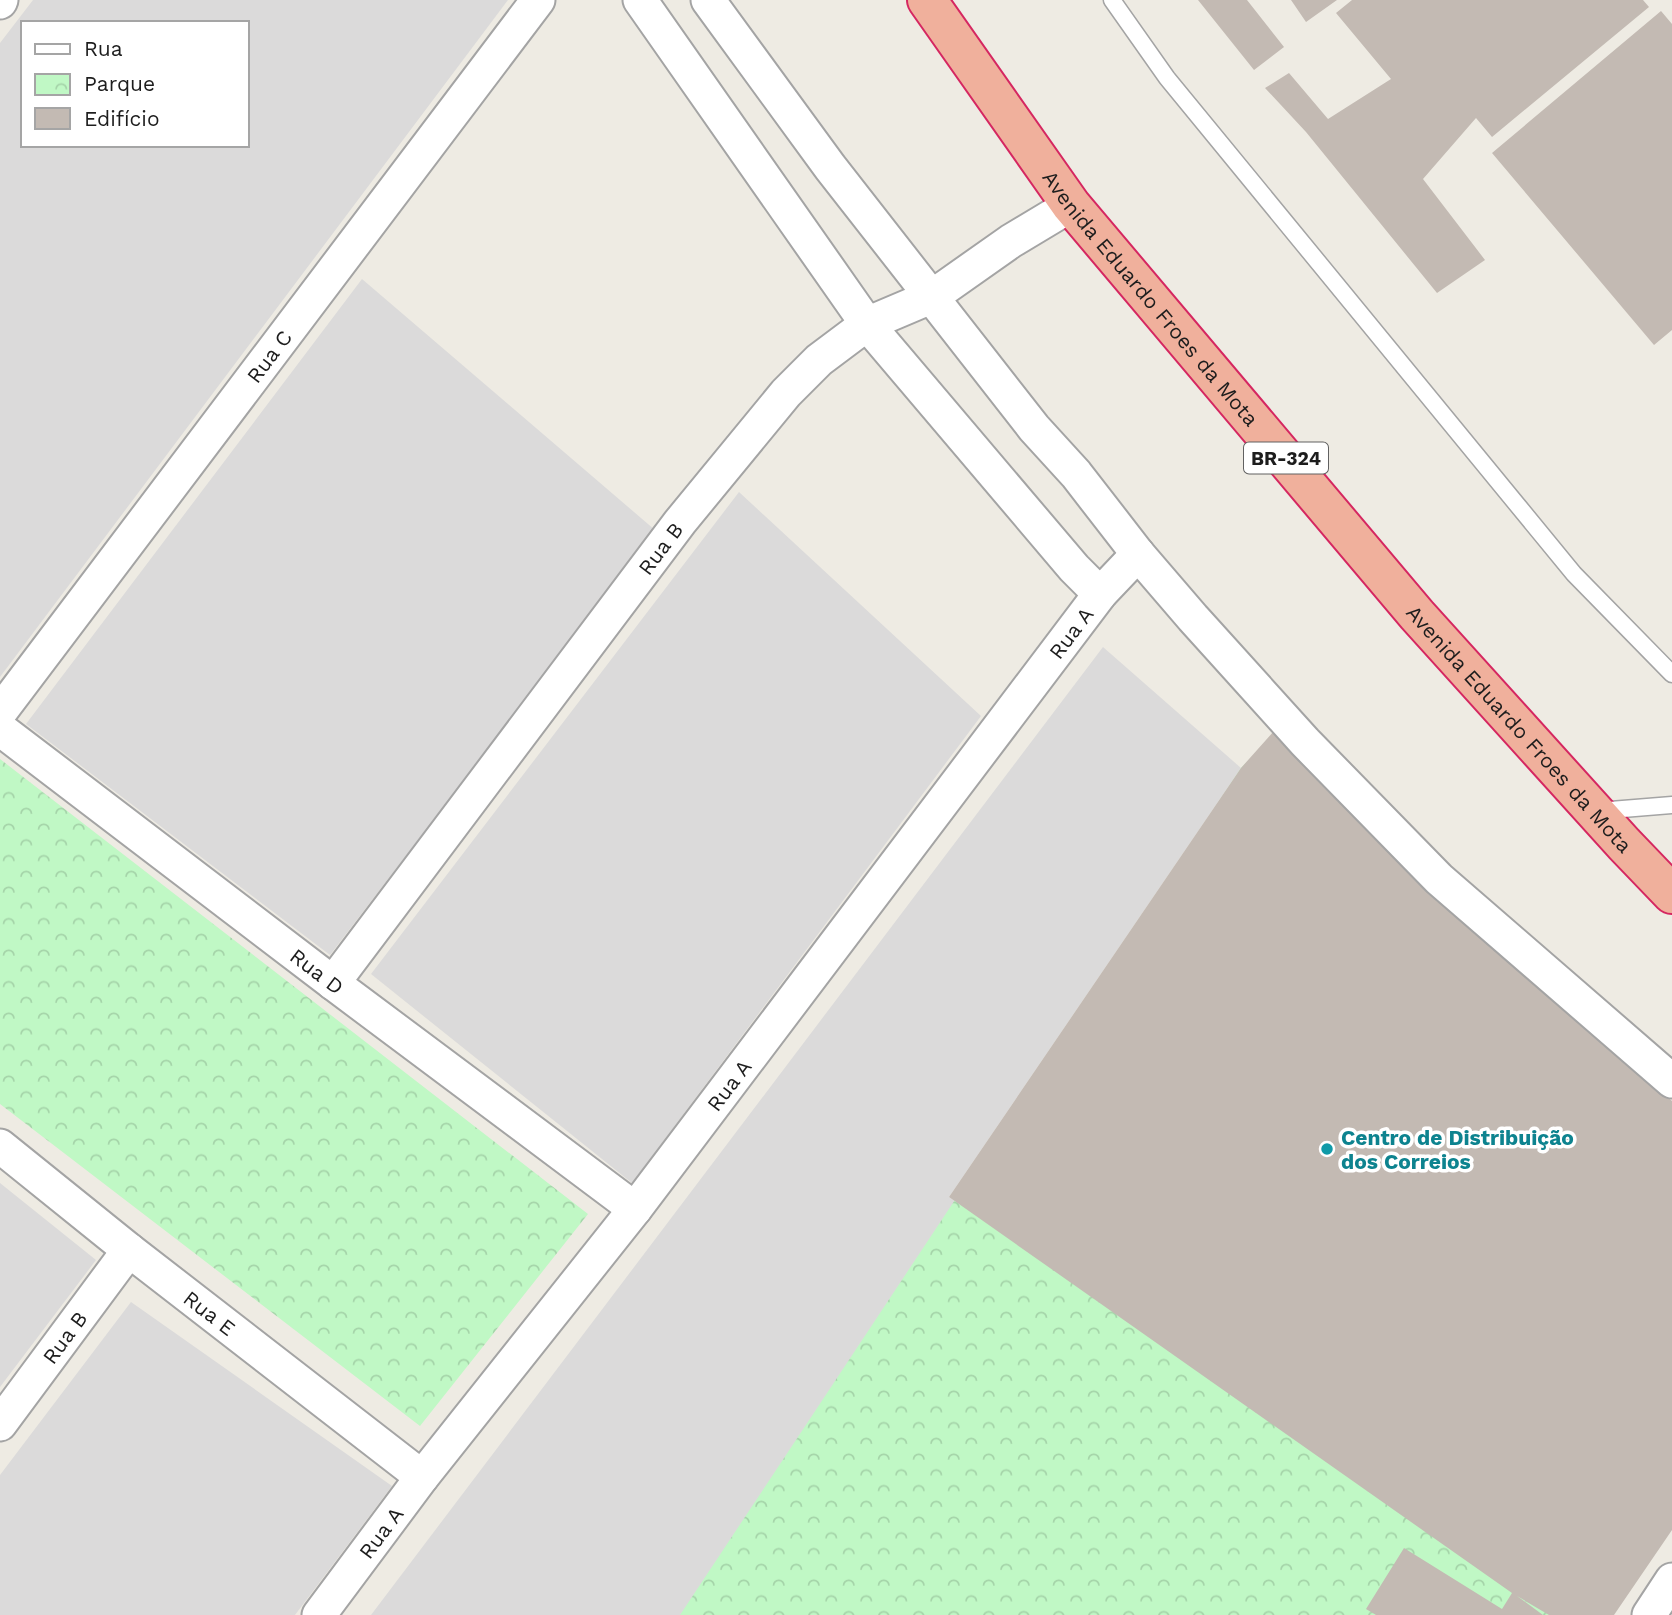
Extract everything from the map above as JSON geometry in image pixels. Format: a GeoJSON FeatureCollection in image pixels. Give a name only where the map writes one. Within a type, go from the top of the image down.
{"type":"FeatureCollection","features":[{"type":"Feature","properties":{"kind":"highway","name":"Avenida Eduardo Froes da Mota"},"geometry":{"type":"LineString","coordinates":[[927,0],[1071,205],[1418,615],[1672,894]]}},
{"type":"Feature","properties":{"kind":"street","name":"Rua C"},"geometry":{"type":"LineString","coordinates":[[0,712],[538,0]]}},
{"type":"Feature","properties":{"kind":"street"},"geometry":{"type":"LineString","coordinates":[[640,0],[867,324],[1056,547],[1100,594]]}},
{"type":"Feature","properties":{"kind":"street"},"geometry":{"type":"LineString","coordinates":[[708,0],[830,167],[1034,428],[1076,474],[1138,554],[1305,742],[1439,878],[1672,1081]]}},
{"type":"Feature","properties":{"kind":"street","name":"Rua B"},"geometry":{"type":"LineString","coordinates":[[333,983],[680,522],[786,393],[820,360],[867,324],[933,296],[1011,241],[1071,205]]}},
{"type":"Feature","properties":{"kind":"street","name":"Rua A"},"geometry":{"type":"LineString","coordinates":[[319,1615],[422,1476],[635,1209],[1100,594],[1138,554]]}},
{"type":"Feature","properties":{"kind":"street","name":"Rua D"},"geometry":{"type":"LineString","coordinates":[[0,729],[635,1209]]}},
{"type":"Feature","properties":{"kind":"street","name":"Rua E"},"geometry":{"type":"LineString","coordinates":[[0,1146],[129,1250],[422,1476]]}},
{"type":"Feature","properties":{"kind":"street","name":"Rua B"},"geometry":{"type":"LineString","coordinates":[[0,1424],[129,1250]]}},
{"type":"Feature","properties":{"kind":"lane"},"geometry":{"type":"LineString","coordinates":[[1112,0],[1167,78],[1574,574],[1672,674]]}},
{"type":"Feature","properties":{"kind":"lane"},"geometry":{"type":"LineString","coordinates":[[1594,811],[1672,805]]}},
{"type":"Feature","properties":{"kind":"shaded area"},"geometry":{"type":"Polygon","coordinates":[[[33,0],[508,0],[0,677],[0,43],[33,0]]]}},
{"type":"Feature","properties":{"kind":"shaded area"},"geometry":{"type":"Polygon","coordinates":[[[362,279],[655,530],[330,955],[26,724],[362,279]]]}},
{"type":"Feature","properties":{"kind":"shaded area"},"geometry":{"type":"Polygon","coordinates":[[[739,492],[981,716],[632,1183],[371,974],[739,492]]]}},
{"type":"Feature","properties":{"kind":"shaded area"},"geometry":{"type":"Polygon","coordinates":[[[1103,647],[1241,768],[949,1197],[1543,1615],[371,1615],[1103,647]]]}},
{"type":"Feature","properties":{"kind":"shaded area"},"geometry":{"type":"Polygon","coordinates":[[[0,1183],[96,1260],[0,1387],[0,1183]]]}},
{"type":"Feature","properties":{"kind":"shaded area"},"geometry":{"type":"Polygon","coordinates":[[[131,1302],[392,1486],[295,1615],[0,1615],[0,1475],[131,1302]]]}},
{"type":"Feature","properties":{"kind":"green space"},"geometry":{"type":"Polygon","coordinates":[[[1274,734],[1608,1615],[680,1615],[1241,768],[1274,734]]]}},
{"type":"Feature","properties":{"kind":"green space"},"geometry":{"type":"Polygon","coordinates":[[[0,759],[588,1214],[420,1426],[0,1104],[0,759]]]}},
{"type":"Feature","properties":{"kind":"building"},"geometry":{"type":"Polygon","coordinates":[[[1198,0],[1247,0],[1284,47],[1254,70],[1198,0]]]}},
{"type":"Feature","properties":{"kind":"building"},"geometry":{"type":"Polygon","coordinates":[[[1291,0],[1337,0],[1306,22],[1291,0]]]}},
{"type":"Feature","properties":{"kind":"building"},"geometry":{"type":"Polygon","coordinates":[[[1352,0],[1643,0],[1649,7],[1492,137],[1476,118],[1423,179],[1485,260],[1437,293],[1306,132],[1265,88],[1289,73],[1328,119],[1391,79],[1336,13],[1352,0]]]}},
{"type":"Feature","properties":{"kind":"building"},"geometry":{"type":"Polygon","coordinates":[[[1661,11],[1672,24],[1672,330],[1654,345],[1492,153],[1661,11]]]}},
{"type":"Feature","properties":{"kind":"building","name":"Centro de Distribuição dos Correios"},"geometry":{"type":"Polygon","coordinates":[[[1273,732],[1478,925],[1672,1101],[1672,1530],[1614,1615],[1549,1615],[1517,1596],[1543,1615],[1376,1615],[1366,1609],[1404,1548],[1502,1609],[1512,1593],[949,1197],[1241,768],[1273,732]]]}},
{"type":"Feature","properties":{"kind":"place","name":"Centro de Distribuição dos Correios"},"geometry":{"type":"Point","coordinates":[1327,1149]}}]}
